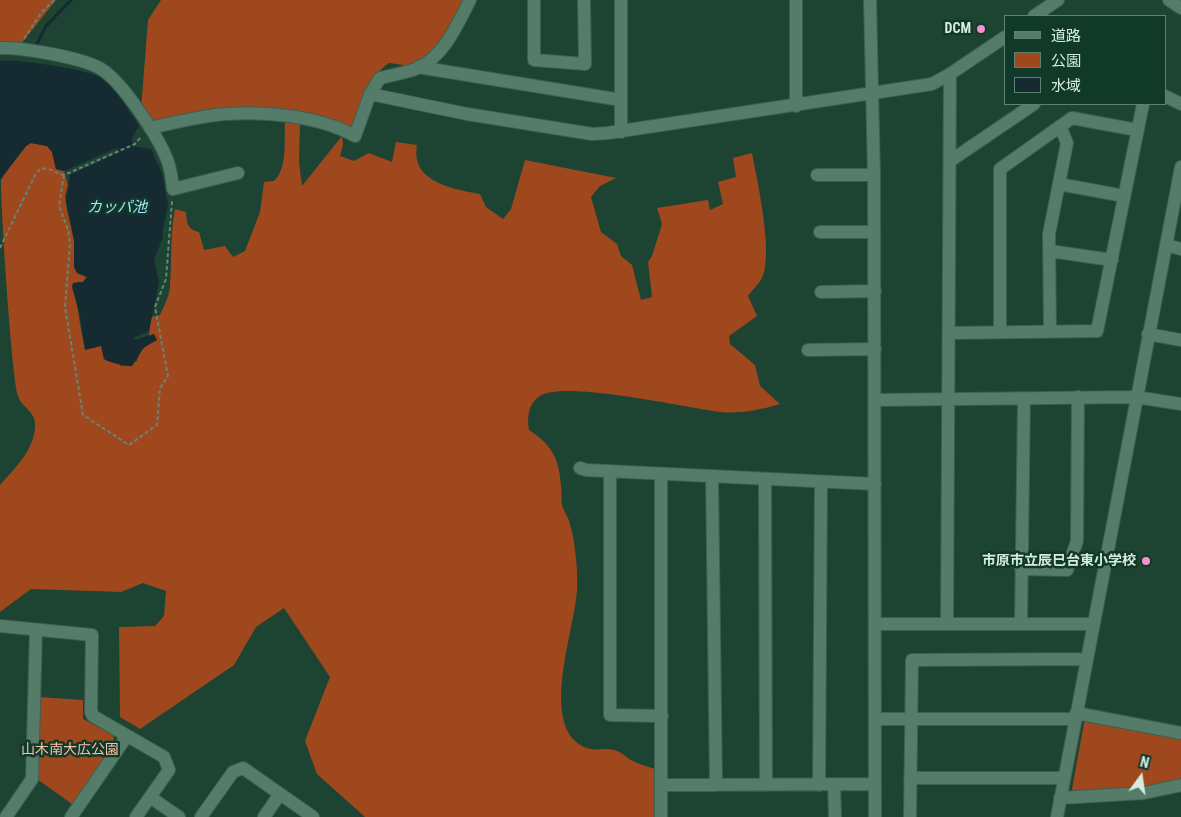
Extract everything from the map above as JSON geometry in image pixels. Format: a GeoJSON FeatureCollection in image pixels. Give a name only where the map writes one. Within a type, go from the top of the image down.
{"type":"FeatureCollection","features":[{"type":"Feature","properties":{"kind":"street"},"geometry":{"type":"LineString","coordinates":[[150,128],[201,117],[250,114],[285,117],[326,124],[340,128],[355,136],[370,94],[380,78],[418,68],[435,56],[452,36],[470,0]]}},
{"type":"Feature","properties":{"kind":"street"},"geometry":{"type":"LineString","coordinates":[[534,0],[534,60],[585,64],[584,0]]}},
{"type":"Feature","properties":{"kind":"street"},"geometry":{"type":"LineString","coordinates":[[621,0],[621,132]]}},
{"type":"Feature","properties":{"kind":"street"},"geometry":{"type":"LineString","coordinates":[[796,0],[796,106]]}},
{"type":"Feature","properties":{"kind":"street"},"geometry":{"type":"LineString","coordinates":[[870,0],[874,175],[875,817]]}},
{"type":"Feature","properties":{"kind":"street"},"geometry":{"type":"LineString","coordinates":[[1038,15],[1051,12],[1058,0]]}},
{"type":"Feature","properties":{"kind":"street"},"geometry":{"type":"LineString","coordinates":[[1169,0],[1181,8]]}},
{"type":"Feature","properties":{"kind":"street"},"geometry":{"type":"LineString","coordinates":[[370,94],[467,114],[592,134],[621,132],[871,95],[932,84],[1004,38]]}},
{"type":"Feature","properties":{"kind":"street"},"geometry":{"type":"LineString","coordinates":[[0,48],[19,47],[99,68],[113,79],[150,128],[168,163],[173,189],[238,173]]}},
{"type":"Feature","properties":{"kind":"street"},"geometry":{"type":"LineString","coordinates":[[418,68],[621,100]]}},
{"type":"Feature","properties":{"kind":"street"},"geometry":{"type":"LineString","coordinates":[[947,623],[950,74]]}},
{"type":"Feature","properties":{"kind":"street"},"geometry":{"type":"LineString","coordinates":[[1166,96],[1181,104]]}},
{"type":"Feature","properties":{"kind":"street"},"geometry":{"type":"LineString","coordinates":[[950,161],[1033,105]]}},
{"type":"Feature","properties":{"kind":"street"},"geometry":{"type":"LineString","coordinates":[[949,332],[1098,331],[1143,105]]}},
{"type":"Feature","properties":{"kind":"street"},"geometry":{"type":"LineString","coordinates":[[1000,332],[1000,169],[1072,118],[1138,130]]}},
{"type":"Feature","properties":{"kind":"street"},"geometry":{"type":"LineString","coordinates":[[1050,332],[1050,234],[1067,143],[1060,126]]}},
{"type":"Feature","properties":{"kind":"street"},"geometry":{"type":"LineString","coordinates":[[1057,817],[1148,334],[1181,171]]}},
{"type":"Feature","properties":{"kind":"street"},"geometry":{"type":"LineString","coordinates":[[817,174],[874,175]]}},
{"type":"Feature","properties":{"kind":"street"},"geometry":{"type":"LineString","coordinates":[[1059,184],[1124,196]]}},
{"type":"Feature","properties":{"kind":"street"},"geometry":{"type":"LineString","coordinates":[[820,232],[874,232]]}},
{"type":"Feature","properties":{"kind":"street"},"geometry":{"type":"LineString","coordinates":[[1166,245],[1181,249]]}},
{"type":"Feature","properties":{"kind":"street"},"geometry":{"type":"LineString","coordinates":[[1050,251],[1112,260]]}},
{"type":"Feature","properties":{"kind":"street"},"geometry":{"type":"LineString","coordinates":[[821,292],[874,291]]}},
{"type":"Feature","properties":{"kind":"street"},"geometry":{"type":"LineString","coordinates":[[1148,334],[1181,340]]}},
{"type":"Feature","properties":{"kind":"street"},"geometry":{"type":"LineString","coordinates":[[808,350],[875,349]]}},
{"type":"Feature","properties":{"kind":"street"},"geometry":{"type":"LineString","coordinates":[[1021,570],[1067,570],[1077,541],[1078,397]]}},
{"type":"Feature","properties":{"kind":"street"},"geometry":{"type":"LineString","coordinates":[[874,400],[1136,397],[1181,404]]}},
{"type":"Feature","properties":{"kind":"street"},"geometry":{"type":"LineString","coordinates":[[1021,623],[1024,398]]}},
{"type":"Feature","properties":{"kind":"street"},"geometry":{"type":"LineString","coordinates":[[580,468],[610,472],[875,484]]}},
{"type":"Feature","properties":{"kind":"street"},"geometry":{"type":"LineString","coordinates":[[610,472],[610,715],[662,716]]}},
{"type":"Feature","properties":{"kind":"street"},"geometry":{"type":"LineString","coordinates":[[661,474],[661,817]]}},
{"type":"Feature","properties":{"kind":"street"},"geometry":{"type":"LineString","coordinates":[[712,477],[716,785]]}},
{"type":"Feature","properties":{"kind":"street"},"geometry":{"type":"LineString","coordinates":[[765,480],[766,785]]}},
{"type":"Feature","properties":{"kind":"street"},"geometry":{"type":"LineString","coordinates":[[819,784],[820,482]]}},
{"type":"Feature","properties":{"kind":"street"},"geometry":{"type":"LineString","coordinates":[[875,624],[1093,624]]}},
{"type":"Feature","properties":{"kind":"street"},"geometry":{"type":"LineString","coordinates":[[0,626],[92,635],[91,712],[96,719],[164,757],[168,763],[168,770],[136,817]]}},
{"type":"Feature","properties":{"kind":"street"},"geometry":{"type":"LineString","coordinates":[[6,817],[32,779],[36,630]]}},
{"type":"Feature","properties":{"kind":"street"},"geometry":{"type":"LineString","coordinates":[[910,817],[912,660],[1086,660]]}},
{"type":"Feature","properties":{"kind":"street"},"geometry":{"type":"LineString","coordinates":[[875,718],[1076,716],[1181,732]]}},
{"type":"Feature","properties":{"kind":"street"},"geometry":{"type":"LineString","coordinates":[[71,817],[127,736]]}},
{"type":"Feature","properties":{"kind":"street"},"geometry":{"type":"LineString","coordinates":[[201,817],[233,772],[238,768],[243,768],[313,817]]}},
{"type":"Feature","properties":{"kind":"street"},"geometry":{"type":"LineString","coordinates":[[910,778],[1064,778]]}},
{"type":"Feature","properties":{"kind":"street"},"geometry":{"type":"LineString","coordinates":[[834,784],[834,817]]}},
{"type":"Feature","properties":{"kind":"street"},"geometry":{"type":"LineString","coordinates":[[662,785],[875,784]]}},
{"type":"Feature","properties":{"kind":"street"},"geometry":{"type":"LineString","coordinates":[[1060,798],[1144,793],[1181,785]]}},
{"type":"Feature","properties":{"kind":"street"},"geometry":{"type":"LineString","coordinates":[[264,817],[280,794]]}},
{"type":"Feature","properties":{"kind":"street"},"geometry":{"type":"LineString","coordinates":[[150,798],[180,817]]}},
{"type":"Feature","properties":{"kind":"path"},"geometry":{"type":"LineString","coordinates":[[19,47],[41,13],[54,0]]}},
{"type":"Feature","properties":{"kind":"path"},"geometry":{"type":"LineString","coordinates":[[0,248],[36,173],[46,167],[64,174],[135,144]]}},
{"type":"Feature","properties":{"kind":"path"},"geometry":{"type":"LineString","coordinates":[[64,174],[59,206],[70,244],[65,307],[84,415],[129,445],[157,425],[160,388],[168,376],[155,308],[166,278],[173,189]]}},
{"type":"Feature","properties":{"kind":"green space"},"geometry":{"type":"Polygon","coordinates":[[[0,0],[56,0],[21,44],[0,46],[0,0]]]}},
{"type":"Feature","properties":{"kind":"green space"},"geometry":{"type":"Polygon","coordinates":[[[161,0],[466,0],[438,49],[411,66],[389,63],[375,76],[366,93],[353,130],[284,113],[154,123],[141,109],[148,20],[161,0]]]}},
{"type":"Feature","properties":{"kind":"green space"},"geometry":{"type":"Polygon","coordinates":[[[285,121],[300,123],[299,162],[302,186],[342,136],[343,145],[340,156],[354,161],[369,153],[392,162],[396,142],[417,145],[417,158],[420,168],[427,175],[436,182],[446,186],[480,194],[486,207],[503,219],[511,209],[525,160],[616,178],[600,186],[591,197],[601,232],[617,244],[621,256],[632,265],[641,300],[652,297],[648,262],[652,256],[662,224],[657,208],[708,200],[710,210],[723,204],[718,182],[736,177],[733,158],[752,153],[761,198],[766,252],[765,267],[761,280],[748,296],[757,316],[729,336],[730,344],[755,365],[760,386],[780,404],[750,411],[720,412],[627,397],[574,391],[554,392],[540,396],[533,403],[528,416],[529,430],[549,447],[556,460],[560,476],[562,505],[568,518],[576,554],[577,590],[561,690],[562,710],[566,727],[575,741],[586,748],[611,749],[631,760],[658,770],[657,817],[365,817],[317,774],[305,741],[330,677],[284,608],[256,627],[234,665],[140,729],[120,717],[119,627],[155,626],[164,616],[166,591],[143,583],[121,592],[31,589],[0,612],[0,485],[27,452],[34,436],[35,428],[32,414],[18,396],[15,381],[6,285],[1,180],[26,146],[31,143],[47,146],[52,152],[56,169],[64,171],[68,185],[65,196],[74,240],[74,267],[77,273],[87,277],[83,282],[77,282],[79,316],[85,349],[101,346],[105,359],[115,361],[121,366],[137,361],[144,348],[157,340],[149,335],[151,317],[160,315],[170,289],[172,228],[175,209],[186,212],[188,225],[199,232],[204,250],[225,246],[233,257],[245,251],[260,212],[264,182],[274,181],[281,169],[284,153],[285,121]]]}},
{"type":"Feature","properties":{"kind":"green space","name":"山木南大広公園"},"geometry":{"type":"Polygon","coordinates":[[[39,697],[83,700],[83,719],[113,735],[115,744],[72,804],[37,779],[39,697]]]}},
{"type":"Feature","properties":{"kind":"green space"},"geometry":{"type":"Polygon","coordinates":[[[1088,720],[1181,737],[1181,783],[1075,795],[1072,789],[1084,723],[1088,720]]]}},
{"type":"Feature","properties":{"kind":"water","name":"カッパ池"},"geometry":{"type":"Polygon","coordinates":[[[0,61],[20,61],[52,65],[101,78],[117,94],[139,126],[132,138],[133,146],[151,149],[162,173],[168,205],[163,237],[154,260],[159,282],[149,331],[133,338],[135,340],[154,334],[157,340],[144,347],[132,366],[113,363],[104,359],[101,346],[85,350],[80,316],[72,287],[73,283],[83,282],[87,277],[77,273],[74,267],[74,240],[66,201],[70,175],[120,152],[117,148],[64,171],[56,169],[52,152],[47,146],[31,143],[26,146],[0,180],[0,61]]]}},
{"type":"Feature","properties":{"kind":"waterway"},"geometry":{"type":"LineString","coordinates":[[37,44],[46,26],[71,0]]}},
{"type":"Feature","properties":{"kind":"place","name":"DCM"},"geometry":{"type":"Point","coordinates":[981,29]}},
{"type":"Feature","properties":{"kind":"place","name":"市原市立辰巳台東小学校"},"geometry":{"type":"Point","coordinates":[1146,561]}}]}
